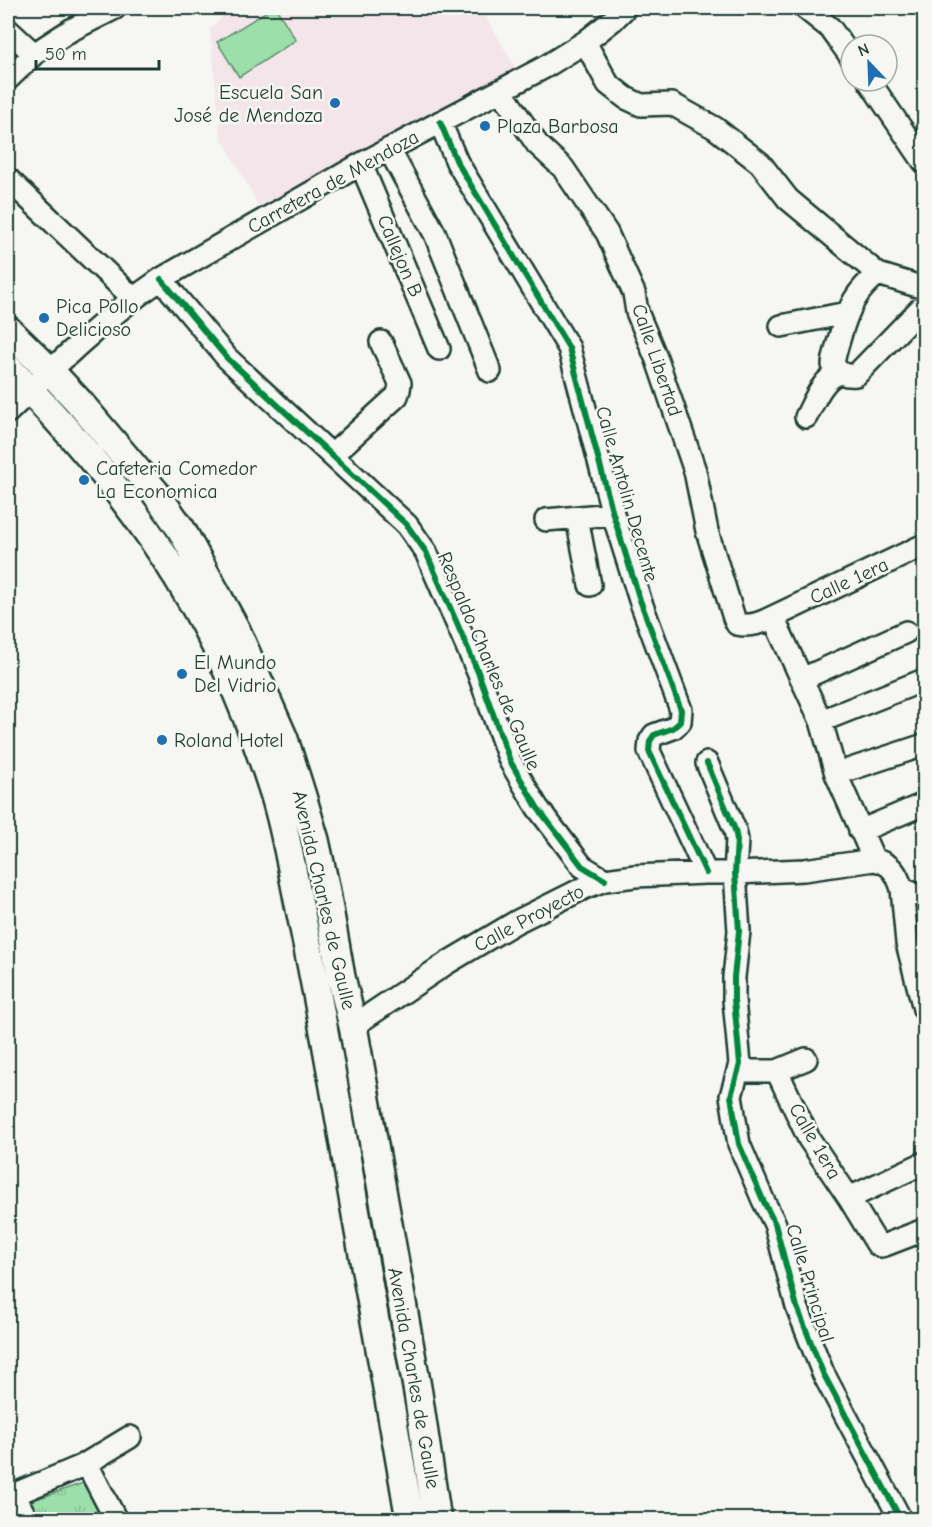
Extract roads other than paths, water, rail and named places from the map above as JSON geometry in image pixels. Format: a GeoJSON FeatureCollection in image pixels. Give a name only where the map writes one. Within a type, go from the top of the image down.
{"type":"FeatureCollection","features":[{"type":"Feature","properties":{"kind":"main road","name":"Avenida Charles de Gaulle"},"geometry":{"type":"LineString","coordinates":[[8,330],[50,371],[107,433],[181,529],[236,630],[284,739],[315,840],[341,977],[353,1026],[418,1393],[437,1520]]}},
{"type":"Feature","properties":{"kind":"main road","name":"Avenida Charles de Gaulle"},"geometry":{"type":"LineString","coordinates":[[8,368],[99,468],[130,506],[164,556],[210,635],[242,704],[274,794],[284,830],[335,1091],[410,1520]]}},
{"type":"Feature","properties":{"kind":"main road"},"geometry":{"type":"LineString","coordinates":[[314,981],[341,977]]}},
{"type":"Feature","properties":{"kind":"main road"},"geometry":{"type":"LineString","coordinates":[[362,1249],[390,1242]]}},
{"type":"Feature","properties":{"kind":"street"},"geometry":{"type":"LineString","coordinates":[[8,79],[34,54],[71,30],[115,8]]}},
{"type":"Feature","properties":{"kind":"street","name":"Carretera de Mendoza"},"geometry":{"type":"LineString","coordinates":[[8,412],[50,371],[133,298],[161,279],[361,164],[545,67],[585,42],[625,8]]}},
{"type":"Feature","properties":{"kind":"street"},"geometry":{"type":"LineString","coordinates":[[805,8],[830,28],[839,40]]}},
{"type":"Feature","properties":{"kind":"street"},"geometry":{"type":"LineString","coordinates":[[8,30],[34,54]]}},
{"type":"Feature","properties":{"kind":"street"},"geometry":{"type":"LineString","coordinates":[[585,42],[608,84],[626,98],[642,105],[672,104],[716,128],[760,163],[788,199],[878,274],[924,288]]}},
{"type":"Feature","properties":{"kind":"street","name":"Calle Libertad"},"geometry":{"type":"LineString","coordinates":[[501,91],[537,144],[563,168],[607,233],[634,293],[637,312],[657,360],[695,471],[706,531],[737,624],[747,626],[758,624],[773,617]]}},
{"type":"Feature","properties":{"kind":"street"},"geometry":{"type":"LineString","coordinates":[[877,93],[924,162]]}},
{"type":"Feature","properties":{"kind":"street","name":"Calle Antolin Decente"},"geometry":{"type":"LineString","coordinates":[[440,122],[457,162],[569,348],[613,514],[640,600],[681,710],[680,722],[673,728],[654,735],[650,741],[649,751],[705,873]]}},
{"type":"Feature","properties":{"kind":"street"},"geometry":{"type":"LineString","coordinates":[[389,149],[435,234],[490,371]]}},
{"type":"Feature","properties":{"kind":"street","name":"Callejon B"},"geometry":{"type":"LineString","coordinates":[[361,164],[439,349]]}},
{"type":"Feature","properties":{"kind":"street"},"geometry":{"type":"LineString","coordinates":[[8,179],[133,298]]}},
{"type":"Feature","properties":{"kind":"street"},"geometry":{"type":"LineString","coordinates":[[878,274],[859,292],[847,313],[834,356],[833,365],[839,373],[847,376],[856,375],[924,305]]}},
{"type":"Feature","properties":{"kind":"street","name":"Respaldo Charles de Gaulle"},"geometry":{"type":"LineString","coordinates":[[161,279],[227,358],[407,525],[426,552],[478,672],[510,761],[537,807],[582,866],[605,880]]}},
{"type":"Feature","properties":{"kind":"street"},"geometry":{"type":"LineString","coordinates":[[781,326],[847,313]]}},
{"type":"Feature","properties":{"kind":"street"},"geometry":{"type":"LineString","coordinates":[[332,455],[397,396],[400,383],[381,342]]}},
{"type":"Feature","properties":{"kind":"street"},"geometry":{"type":"LineString","coordinates":[[806,417],[825,383],[830,377],[839,373]]}},
{"type":"Feature","properties":{"kind":"street"},"geometry":{"type":"LineString","coordinates":[[546,520],[613,514]]}},
{"type":"Feature","properties":{"kind":"street"},"geometry":{"type":"LineString","coordinates":[[577,518],[590,585]]}},
{"type":"Feature","properties":{"kind":"street","name":"Calle 1era"},"geometry":{"type":"LineString","coordinates":[[773,617],[922,553]]}},
{"type":"Feature","properties":{"kind":"street"},"geometry":{"type":"LineString","coordinates":[[773,617],[821,721],[836,774],[860,831],[874,860],[883,861],[897,875],[902,888],[907,943],[924,1009]]}},
{"type":"Feature","properties":{"kind":"street"},"geometry":{"type":"LineString","coordinates":[[802,679],[906,632]]}},
{"type":"Feature","properties":{"kind":"street"},"geometry":{"type":"LineString","coordinates":[[821,721],[924,680]]}},
{"type":"Feature","properties":{"kind":"street"},"geometry":{"type":"LineString","coordinates":[[836,774],[924,745]]}},
{"type":"Feature","properties":{"kind":"street","name":"Calle Principal"},"geometry":{"type":"LineString","coordinates":[[707,763],[735,831],[737,848],[735,873],[739,931],[734,1000],[740,1064],[731,1096],[739,1144],[775,1224],[797,1307],[823,1373],[901,1520]]}},
{"type":"Feature","properties":{"kind":"street"},"geometry":{"type":"LineString","coordinates":[[860,831],[924,804]]}},
{"type":"Feature","properties":{"kind":"street","name":"Calle Proyecto"},"geometry":{"type":"LineString","coordinates":[[353,1026],[447,963],[516,922],[605,880],[635,876],[804,870],[874,860]]}},
{"type":"Feature","properties":{"kind":"street"},"geometry":{"type":"LineString","coordinates":[[902,888],[924,897]]}},
{"type":"Feature","properties":{"kind":"street"},"geometry":{"type":"LineString","coordinates":[[740,1064],[748,1071],[777,1071],[806,1059]]}},
{"type":"Feature","properties":{"kind":"street","name":"Calle 1era"},"geometry":{"type":"LineString","coordinates":[[777,1071],[809,1139],[877,1244],[885,1245],[924,1230]]}},
{"type":"Feature","properties":{"kind":"street"},"geometry":{"type":"LineString","coordinates":[[849,1198],[924,1163]]}},
{"type":"Feature","properties":{"kind":"street"},"geometry":{"type":"LineString","coordinates":[[27,1520],[11,1495],[86,1467],[130,1437]]}},
{"type":"Feature","properties":{"kind":"street"},"geometry":{"type":"LineString","coordinates":[[86,1467],[116,1520]]}},
{"type":"Feature","properties":{"kind":"place","name":"Escuela San José de Mendoza"},"geometry":{"type":"Point","coordinates":[335,103]}},
{"type":"Feature","properties":{"kind":"place","name":"Plaza Barbosa"},"geometry":{"type":"Point","coordinates":[485,126]}},
{"type":"Feature","properties":{"kind":"place","name":"Pica Pollo Delicioso"},"geometry":{"type":"Point","coordinates":[44,318]}},
{"type":"Feature","properties":{"kind":"place","name":"Cafeteria Comedor La Economica"},"geometry":{"type":"Point","coordinates":[84,480]}},
{"type":"Feature","properties":{"kind":"place","name":"El Mundo Del Vidrio"},"geometry":{"type":"Point","coordinates":[182,674]}},
{"type":"Feature","properties":{"kind":"place","name":"Roland Hotel"},"geometry":{"type":"Point","coordinates":[162,740]}}]}
